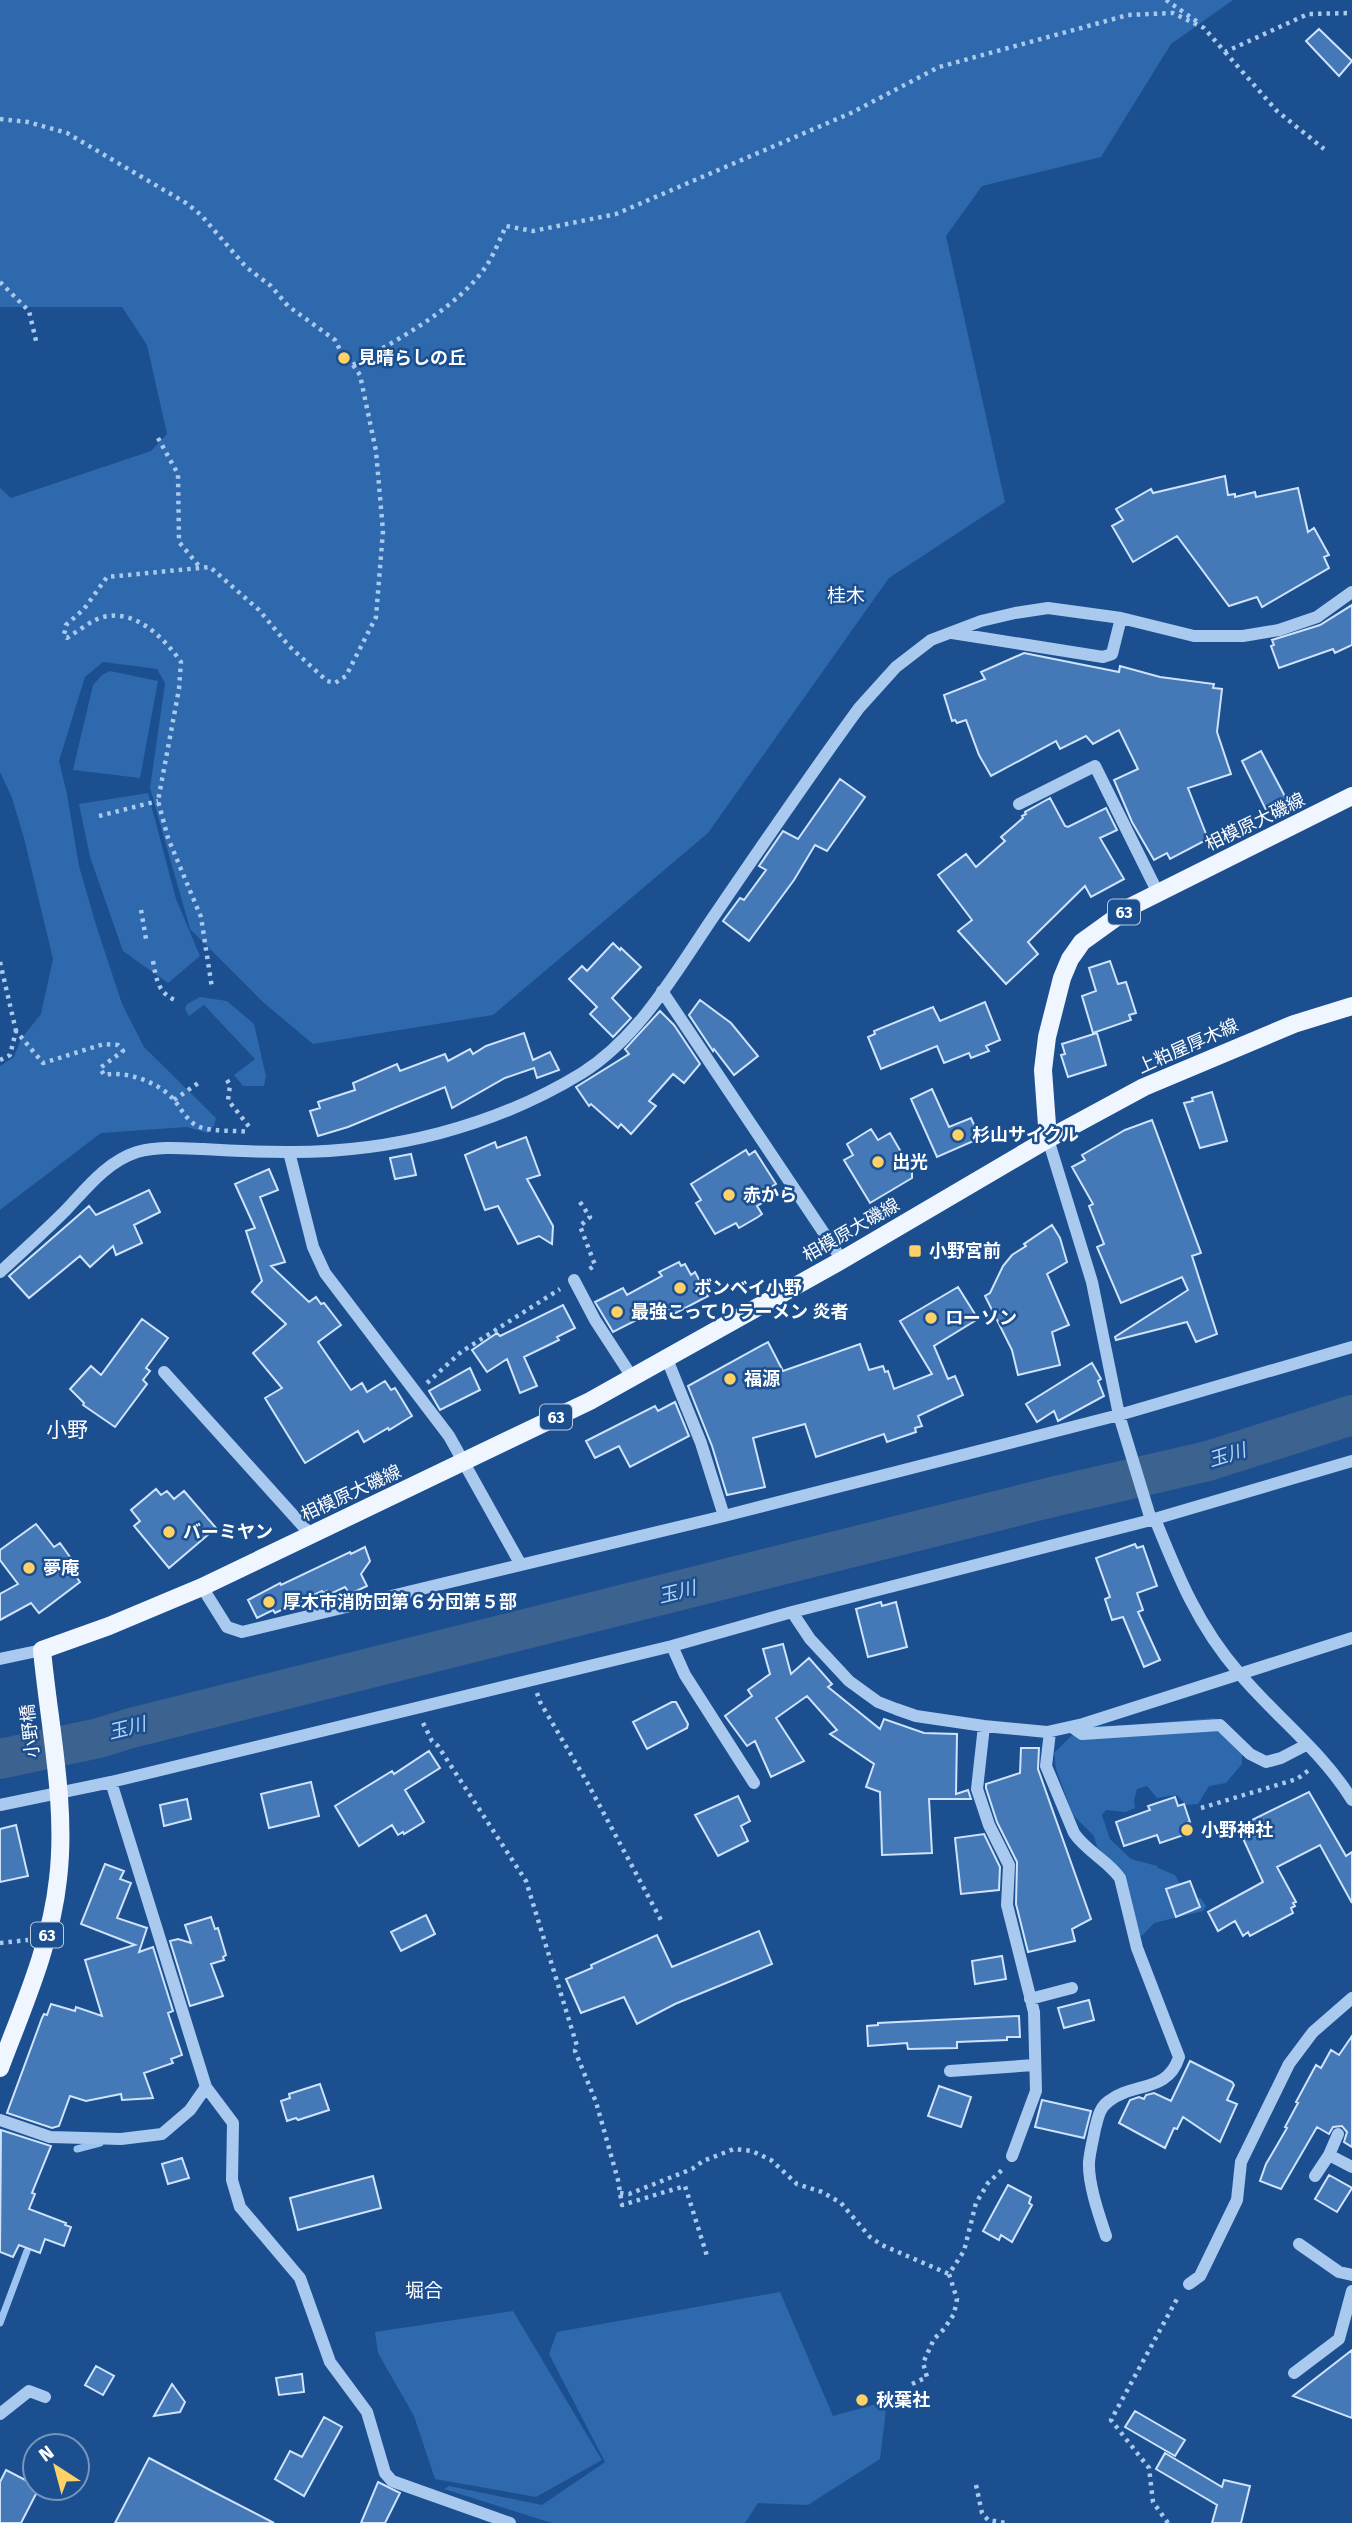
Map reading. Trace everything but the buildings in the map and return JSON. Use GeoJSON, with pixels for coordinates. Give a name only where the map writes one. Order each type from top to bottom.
{"type":"FeatureCollection","features":[{"type":"Feature","properties":{"kind":"main road","name":"相模原大磯線"},"geometry":{"type":"LineString","coordinates":[[42,1650],[109,1626],[202,1587],[590,1401],[842,1260],[1048,1139],[1043,1070],[1047,1037],[1057,993],[1070,959],[1082,942],[1101,927],[1157,893],[1352,796]]}},
{"type":"Feature","properties":{"kind":"main road","name":"上粕屋厚木線"},"geometry":{"type":"LineString","coordinates":[[1048,1139],[1144,1087],[1206,1059],[1294,1024],[1352,1006]]}},
{"type":"Feature","properties":{"kind":"main road","name":"小野橋"},"geometry":{"type":"LineString","coordinates":[[42,1650],[57,1788]]}},
{"type":"Feature","properties":{"kind":"main road","name":"63"},"geometry":{"type":"LineString","coordinates":[[0,2068],[44,1950],[58,1880],[61,1827],[57,1788]]}},
{"type":"Feature","properties":{"kind":"street"},"geometry":{"type":"LineString","coordinates":[[0,1272],[58,1218],[92,1181],[113,1165],[136,1153],[162,1147],[289,1152],[372,1147],[421,1139],[496,1115],[584,1072],[627,1037],[662,991],[859,708],[896,667],[931,640],[981,621],[1048,608],[1121,618],[1194,636],[1243,636],[1279,629],[1317,617],[1352,592]]}},
{"type":"Feature","properties":{"kind":"street"},"geometry":{"type":"LineString","coordinates":[[951,633],[1103,657],[1112,654],[1121,618]]}},
{"type":"Feature","properties":{"kind":"street"},"geometry":{"type":"LineString","coordinates":[[1019,804],[1095,766],[1157,893]]}},
{"type":"Feature","properties":{"kind":"street"},"geometry":{"type":"LineString","coordinates":[[662,991],[842,1260]]}},
{"type":"Feature","properties":{"kind":"street"},"geometry":{"type":"LineString","coordinates":[[1048,1139],[1092,1282],[1120,1418],[1152,1517],[1186,1594],[1208,1634],[1239,1674],[1322,1761],[1352,1800]]}},
{"type":"Feature","properties":{"kind":"street"},"geometry":{"type":"LineString","coordinates":[[289,1152],[313,1247],[325,1273],[449,1436],[521,1564]]}},
{"type":"Feature","properties":{"kind":"street"},"geometry":{"type":"LineString","coordinates":[[574,1280],[595,1320],[632,1377]]}},
{"type":"Feature","properties":{"kind":"street"},"geometry":{"type":"LineString","coordinates":[[202,1587],[227,1627],[242,1632],[1120,1418],[1352,1347]]}},
{"type":"Feature","properties":{"kind":"street"},"geometry":{"type":"LineString","coordinates":[[667,1359],[701,1443],[724,1516]]}},
{"type":"Feature","properties":{"kind":"street"},"geometry":{"type":"LineString","coordinates":[[164,1372],[311,1535]]}},
{"type":"Feature","properties":{"kind":"street"},"geometry":{"type":"LineString","coordinates":[[0,1805],[57,1788],[111,1783],[672,1646],[1352,1461]]}},
{"type":"Feature","properties":{"kind":"street"},"geometry":{"type":"LineString","coordinates":[[792,1612],[810,1639],[849,1681],[878,1702],[916,1716],[1050,1732],[1352,1638]]}},
{"type":"Feature","properties":{"kind":"street"},"geometry":{"type":"LineString","coordinates":[[672,1646],[693,1687],[754,1783]]}},
{"type":"Feature","properties":{"kind":"street"},"geometry":{"type":"LineString","coordinates":[[0,1659],[42,1650]]}},
{"type":"Feature","properties":{"kind":"street"},"geometry":{"type":"LineString","coordinates":[[1072,1727],[1082,1734],[1220,1725],[1250,1754],[1266,1762],[1306,1745]]}},
{"type":"Feature","properties":{"kind":"street"},"geometry":{"type":"LineString","coordinates":[[984,1726],[977,1789],[989,1825],[1009,1865],[1007,1905],[1034,2012],[1036,2091],[1012,2157]]}},
{"type":"Feature","properties":{"kind":"street"},"geometry":{"type":"LineString","coordinates":[[1050,1732],[1046,1766],[1074,1833],[1080,1842],[1114,1869],[1119,1878],[1137,1948],[1179,2057],[1176,2066],[1161,2082],[1132,2090],[1108,2101],[1099,2112],[1089,2163],[1096,2204],[1106,2236]]}},
{"type":"Feature","properties":{"kind":"street"},"geometry":{"type":"LineString","coordinates":[[111,1783],[206,2087],[233,2123],[232,2180],[240,2207],[300,2278],[330,2362],[367,2412],[385,2473],[392,2481],[510,2523]]}},
{"type":"Feature","properties":{"kind":"street"},"geometry":{"type":"LineString","coordinates":[[1030,1999],[1072,1988]]}},
{"type":"Feature","properties":{"kind":"street"},"geometry":{"type":"LineString","coordinates":[[1189,2284],[1199,2276],[1237,2200],[1241,2162],[1289,2064],[1313,2032],[1352,1998]]}},
{"type":"Feature","properties":{"kind":"street"},"geometry":{"type":"LineString","coordinates":[[950,2071],[1034,2065]]}},
{"type":"Feature","properties":{"kind":"street"},"geometry":{"type":"LineString","coordinates":[[0,2120],[50,2137],[121,2139],[162,2134],[190,2110],[206,2087]]}},
{"type":"Feature","properties":{"kind":"street"},"geometry":{"type":"LineString","coordinates":[[1315,2176],[1329,2155],[1338,2134]]}},
{"type":"Feature","properties":{"kind":"street"},"geometry":{"type":"LineString","coordinates":[[1329,2155],[1352,2167]]}},
{"type":"Feature","properties":{"kind":"street"},"geometry":{"type":"LineString","coordinates":[[1299,2244],[1339,2272],[1352,2275]]}},
{"type":"Feature","properties":{"kind":"street"},"geometry":{"type":"LineString","coordinates":[[1294,2373],[1339,2339],[1352,2291]]}},
{"type":"Feature","properties":{"kind":"street"},"geometry":{"type":"LineString","coordinates":[[0,2414],[29,2391],[45,2397]]}},
{"type":"Feature","properties":{"kind":"path"},"geometry":{"type":"LineString","coordinates":[[1166,0],[1205,28],[1278,111],[1324,149]]}},
{"type":"Feature","properties":{"kind":"path"},"geometry":{"type":"LineString","coordinates":[[353,365],[408,334],[453,301],[486,266],[506,226],[533,231],[616,214],[851,113],[939,68],[1128,15],[1173,13],[1205,28]]}},
{"type":"Feature","properties":{"kind":"path"},"geometry":{"type":"LineString","coordinates":[[1225,52],[1308,14],[1352,13]]}},
{"type":"Feature","properties":{"kind":"path"},"geometry":{"type":"LineString","coordinates":[[0,119],[27,122],[67,133],[186,203],[201,215],[246,267],[271,286],[289,306],[335,340],[344,358],[360,375],[376,451],[383,531],[376,617],[346,676],[335,683],[327,681],[289,646],[259,610],[210,567],[107,577],[84,609],[66,625],[64,635],[67,638],[97,619],[126,615],[168,644],[181,662],[179,689],[158,801],[168,838],[201,917],[212,988]]}},
{"type":"Feature","properties":{"kind":"path"},"geometry":{"type":"LineString","coordinates":[[0,282],[29,311],[37,345]]}},
{"type":"Feature","properties":{"kind":"path"},"geometry":{"type":"LineString","coordinates":[[158,438],[178,474],[179,542],[199,567]]}},
{"type":"Feature","properties":{"kind":"path"},"geometry":{"type":"LineString","coordinates":[[99,816],[158,801]]}},
{"type":"Feature","properties":{"kind":"path"},"geometry":{"type":"LineString","coordinates":[[141,910],[146,939]]}},
{"type":"Feature","properties":{"kind":"path"},"geometry":{"type":"LineString","coordinates":[[153,961],[156,980],[165,996],[174,1000]]}},
{"type":"Feature","properties":{"kind":"path"},"geometry":{"type":"LineString","coordinates":[[0,962],[16,1031],[10,1055],[0,1060]]}},
{"type":"Feature","properties":{"kind":"path"},"geometry":{"type":"LineString","coordinates":[[16,1031],[43,1063],[104,1044],[118,1045],[123,1051],[100,1068],[104,1074],[114,1073],[140,1079],[166,1092],[188,1119],[200,1127],[251,1131],[228,1100],[230,1085],[227,1080]]}},
{"type":"Feature","properties":{"kind":"path"},"geometry":{"type":"LineString","coordinates":[[174,1100],[201,1081]]}},
{"type":"Feature","properties":{"kind":"path"},"geometry":{"type":"LineString","coordinates":[[415,1392],[461,1352],[595,1265],[580,1226],[590,1217],[580,1202]]}},
{"type":"Feature","properties":{"kind":"path"},"geometry":{"type":"LineString","coordinates":[[534,1681],[540,1702],[587,1782],[662,1922]]}},
{"type":"Feature","properties":{"kind":"path"},"geometry":{"type":"LineString","coordinates":[[419,1709],[424,1729],[438,1746],[526,1881],[577,2046],[575,2052],[596,2102],[622,2205],[685,2186],[708,2259]]}},
{"type":"Feature","properties":{"kind":"path"},"geometry":{"type":"LineString","coordinates":[[1201,1808],[1297,1779],[1322,1761]]}},
{"type":"Feature","properties":{"kind":"path"},"geometry":{"type":"LineString","coordinates":[[620,2193],[629,2194],[734,2149],[752,2151],[771,2160],[797,2184],[822,2192],[841,2203],[870,2237],[882,2245],[949,2274],[957,2299],[954,2314],[934,2339],[925,2357],[923,2363],[928,2377],[912,2384]]}},
{"type":"Feature","properties":{"kind":"path"},"geometry":{"type":"LineString","coordinates":[[949,2274],[964,2251],[976,2203],[988,2183],[1012,2157]]}},
{"type":"Feature","properties":{"kind":"path"},"geometry":{"type":"LineString","coordinates":[[1168,2523],[1153,2502],[1149,2468],[1111,2420],[1177,2298],[1189,2284]]}},
{"type":"Feature","properties":{"kind":"path"},"geometry":{"type":"LineString","coordinates":[[976,2485],[982,2513],[988,2520],[1006,2523]]}},
{"type":"Feature","properties":{"kind":"shaded area"},"geometry":{"type":"Polygon","coordinates":[[[0,0],[1233,0],[1171,44],[1101,157],[982,186],[946,236],[1005,502],[889,578],[708,833],[493,1015],[313,1044],[264,1003],[190,929],[150,788],[165,683],[157,669],[103,662],[85,677],[59,761],[79,866],[96,925],[122,1004],[144,1047],[216,1118],[208,1133],[187,1127],[101,1133],[0,1210],[0,1066],[14,1057],[21,1039],[41,1014],[53,959],[24,838],[12,798],[0,772],[0,488],[11,498],[151,451],[167,434],[147,345],[122,307],[0,307],[0,0]]]}},
{"type":"Feature","properties":{"kind":"shaded area"},"geometry":{"type":"Polygon","coordinates":[[[110,671],[158,681],[140,778],[73,770],[93,685],[110,671]]]}},
{"type":"Feature","properties":{"kind":"shaded area"},"geometry":{"type":"Polygon","coordinates":[[[148,793],[176,899],[200,956],[168,983],[123,951],[90,857],[79,804],[148,793]]]}},
{"type":"Feature","properties":{"kind":"shaded area"},"geometry":{"type":"Polygon","coordinates":[[[200,997],[227,1001],[254,1024],[266,1076],[264,1086],[243,1086],[234,1075],[255,1059],[204,1005],[189,1016],[185,1009],[187,1004],[200,997]]]}},
{"type":"Feature","properties":{"kind":"shaded area"},"geometry":{"type":"Polygon","coordinates":[[[1214,1718],[1227,1725],[1242,1753],[1242,1764],[1226,1783],[1209,1786],[1198,1804],[1186,1805],[1177,1795],[1157,1798],[1147,1786],[1137,1789],[1135,1808],[1126,1812],[1106,1810],[1102,1815],[1110,1839],[1131,1859],[1157,1866],[1175,1875],[1189,1900],[1201,1898],[1206,1906],[1203,1911],[1154,1923],[1143,1935],[1136,1937],[1112,1861],[1097,1847],[1094,1836],[1073,1815],[1056,1769],[1054,1753],[1071,1736],[1093,1726],[1214,1718]]]}},
{"type":"Feature","properties":{"kind":"shaded area"},"geometry":{"type":"Polygon","coordinates":[[[780,2292],[833,2416],[887,2401],[880,2459],[808,2505],[758,2503],[745,2523],[552,2523],[444,2489],[449,2486],[542,2505],[605,2462],[549,2354],[557,2332],[780,2292]]]}},
{"type":"Feature","properties":{"kind":"shaded area"},"geometry":{"type":"Polygon","coordinates":[[[513,2311],[602,2460],[536,2497],[435,2479],[414,2416],[378,2353],[375,2332],[513,2311]]]}},
{"type":"Feature","properties":{"kind":"waterway","name":"玉川"},"geometry":{"type":"LineString","coordinates":[[0,1759],[99,1738],[1048,1498],[1208,1461],[1352,1415]]}},
{"type":"Feature","properties":{"kind":"waterway"},"geometry":{"type":"LineString","coordinates":[[77,2149],[100,2143]]}},
{"type":"Feature","properties":{"kind":"waterway"},"geometry":{"type":"LineString","coordinates":[[0,2323],[27,2251]]}},
{"type":"Feature","properties":{"kind":"place","name":"見晴らしの丘"},"geometry":{"type":"Point","coordinates":[344,358]}},
{"type":"Feature","properties":{"kind":"place","name":"杉山サイクル"},"geometry":{"type":"Point","coordinates":[958,1135]}},
{"type":"Feature","properties":{"kind":"place","name":"出光"},"geometry":{"type":"Point","coordinates":[878,1162]}},
{"type":"Feature","properties":{"kind":"place","name":"赤から"},"geometry":{"type":"Point","coordinates":[729,1195]}},
{"type":"Feature","properties":{"kind":"place","name":"小野宮前"},"geometry":{"type":"Point","coordinates":[915,1251]}},
{"type":"Feature","properties":{"kind":"place","name":"ボンベイ小野"},"geometry":{"type":"Point","coordinates":[680,1288]}},
{"type":"Feature","properties":{"kind":"place","name":"最強こってりラーメン 炎者"},"geometry":{"type":"Point","coordinates":[617,1312]}},
{"type":"Feature","properties":{"kind":"place","name":"ローソン"},"geometry":{"type":"Point","coordinates":[931,1318]}},
{"type":"Feature","properties":{"kind":"place","name":"福源"},"geometry":{"type":"Point","coordinates":[730,1379]}},
{"type":"Feature","properties":{"kind":"place","name":"バーミヤン"},"geometry":{"type":"Point","coordinates":[169,1532]}},
{"type":"Feature","properties":{"kind":"place","name":"夢庵"},"geometry":{"type":"Point","coordinates":[29,1568]}},
{"type":"Feature","properties":{"kind":"place","name":"厚木市消防団第６分団第５部"},"geometry":{"type":"Point","coordinates":[269,1602]}},
{"type":"Feature","properties":{"kind":"place","name":"小野神社"},"geometry":{"type":"Point","coordinates":[1187,1830]}},
{"type":"Feature","properties":{"kind":"place","name":"秋葉社"},"geometry":{"type":"Point","coordinates":[862,2400]}},
{"type":"Feature","properties":{"kind":"district","name":"桂木"},"geometry":{"type":"Point","coordinates":[846,595]}},
{"type":"Feature","properties":{"kind":"district","name":"小野"},"geometry":{"type":"Point","coordinates":[67,1430]}},
{"type":"Feature","properties":{"kind":"district","name":"堀合"},"geometry":{"type":"Point","coordinates":[424,2290]}}]}
